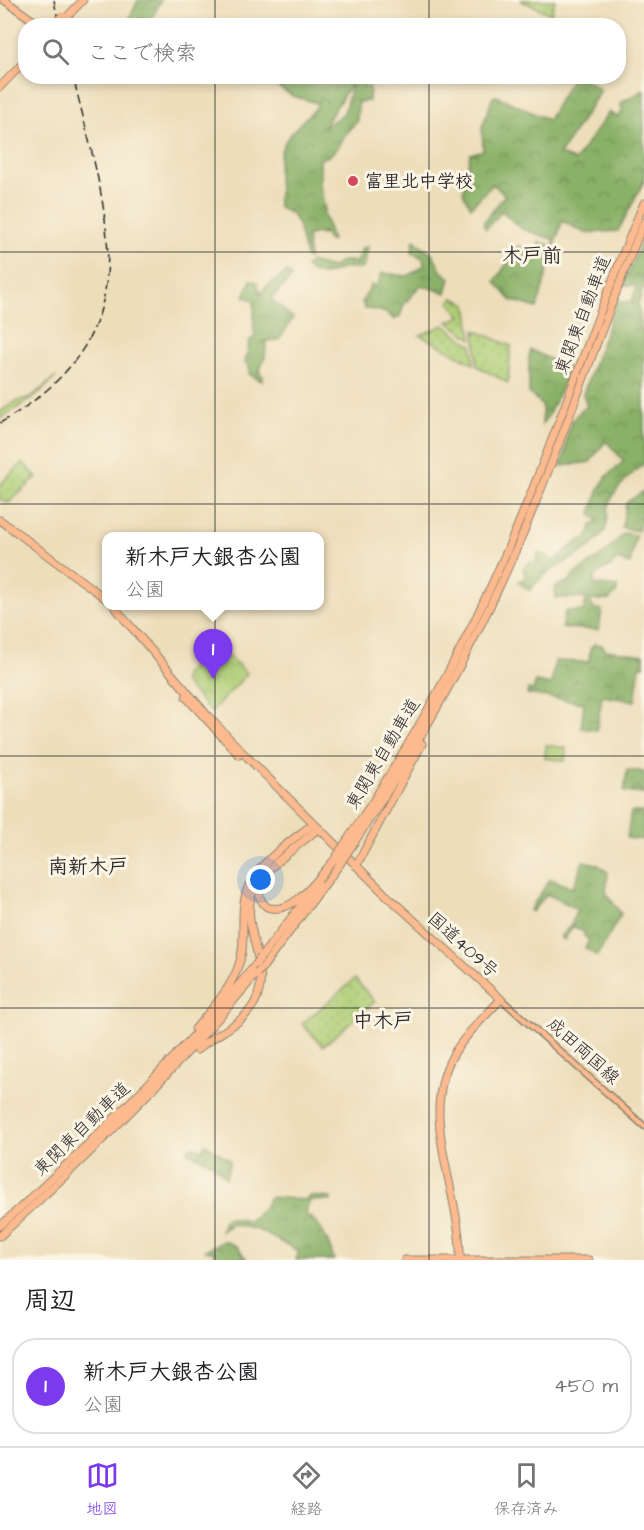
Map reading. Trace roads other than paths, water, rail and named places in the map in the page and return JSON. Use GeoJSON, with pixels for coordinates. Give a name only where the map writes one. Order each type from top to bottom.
{"type":"FeatureCollection","features":[{"type":"Feature","properties":{"kind":"highway"},"geometry":{"type":"LineString","coordinates":[[4,0],[30,18]]}},
{"type":"Feature","properties":{"kind":"highway"},"geometry":{"type":"LineString","coordinates":[[62,18],[77,0]]}},
{"type":"Feature","properties":{"kind":"highway"},"geometry":{"type":"LineString","coordinates":[[63,18],[83,0]]}},
{"type":"Feature","properties":{"kind":"highway"},"geometry":{"type":"LineString","coordinates":[[0,1],[22,18]]}},
{"type":"Feature","properties":{"kind":"highway"},"geometry":{"type":"LineString","coordinates":[[0,80],[18,62]]}},
{"type":"Feature","properties":{"kind":"highway"},"geometry":{"type":"LineString","coordinates":[[0,87],[18,68]]}},
{"type":"Feature","properties":{"kind":"highway","name":"東関東自動車道"},"geometry":{"type":"LineString","coordinates":[[346,848],[425,715],[488,594],[529,499],[644,203]]}},
{"type":"Feature","properties":{"kind":"highway","name":"東関東自動車道"},"geometry":{"type":"LineString","coordinates":[[0,1236],[152,1082],[259,965],[398,775],[443,697],[515,551],[644,222]]}},
{"type":"Feature","properties":{"kind":"highway"},"geometry":{"type":"LineString","coordinates":[[0,519],[102,595]]}},
{"type":"Feature","properties":{"kind":"highway","name":"国道409号"},"geometry":{"type":"LineString","coordinates":[[117,610],[206,721],[356,866],[501,999],[453,1055],[440,1097],[440,1124],[457,1218],[460,1259]]}},
{"type":"Feature","properties":{"kind":"highway"},"geometry":{"type":"LineString","coordinates":[[356,866],[432,723],[443,697]]}},
{"type":"Feature","properties":{"kind":"highway"},"geometry":{"type":"LineString","coordinates":[[163,1081],[208,1041],[242,1018],[256,1000],[261,975],[250,922],[250,905],[257,882],[315,827]]}},
{"type":"Feature","properties":{"kind":"highway"},"geometry":{"type":"LineString","coordinates":[[152,1082],[219,999],[236,974],[242,951],[245,898],[254,876],[315,827]]}},
{"type":"Feature","properties":{"kind":"highway"},"geometry":{"type":"LineString","coordinates":[[270,869],[260,886],[260,900],[267,907],[281,908],[295,901],[337,861]]}},
{"type":"Feature","properties":{"kind":"highway","name":"東関東自動車道"},"geometry":{"type":"LineString","coordinates":[[0,1226],[35,1199],[163,1081],[257,973],[261,957],[337,861]]}},
{"type":"Feature","properties":{"kind":"highway"},"geometry":{"type":"LineString","coordinates":[[405,1260],[589,1260]]}},
{"type":"Feature","properties":{"kind":"main road","name":"成田両国線"},"geometry":{"type":"LineString","coordinates":[[501,999],[644,1126]]}},
{"type":"Feature","properties":{"kind":"railway"},"geometry":{"type":"LineString","coordinates":[[54,0],[57,18]]}},
{"type":"Feature","properties":{"kind":"railway"},"geometry":{"type":"LineString","coordinates":[[0,423],[49,388],[82,351],[100,311],[107,269],[106,225],[98,178],[75,84]]}},
{"type":"Feature","properties":{"kind":"place","name":"富里北中学校"},"geometry":{"type":"Point","coordinates":[353,181]}},
{"type":"Feature","properties":{"kind":"place","name":"新木戸大銀杏公園"},"geometry":{"type":"Point","coordinates":[213,679]}},
{"type":"Feature","properties":{"kind":"district","name":"木戸前"},"geometry":{"type":"Point","coordinates":[532,256]}},
{"type":"Feature","properties":{"kind":"district","name":"南新木戸"},"geometry":{"type":"Point","coordinates":[88,867]}},
{"type":"Feature","properties":{"kind":"district","name":"中木戸"},"geometry":{"type":"Point","coordinates":[383,1021]}}]}
